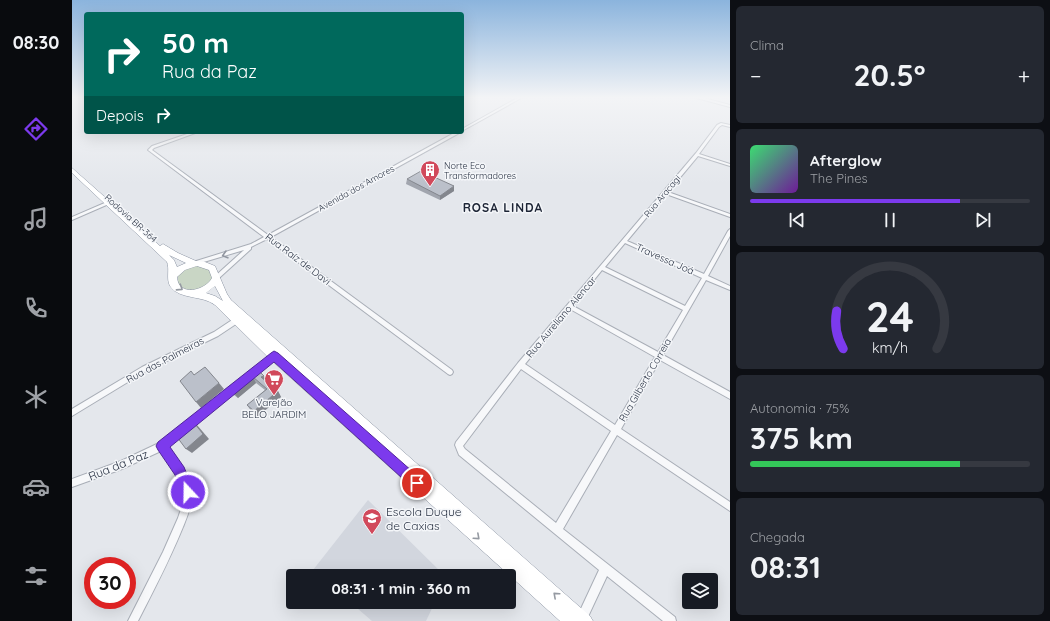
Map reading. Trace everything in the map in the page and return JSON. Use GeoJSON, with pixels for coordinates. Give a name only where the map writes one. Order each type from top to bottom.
{"type":"FeatureCollection","features":[{"type":"Feature","properties":{"kind":"highway","name":"Rodovia BR-364"},"geometry":{"type":"LineString","coordinates":[[72,165],[165,248],[179,258],[196,263]]}},
{"type":"Feature","properties":{"kind":"highway"},"geometry":{"type":"LineString","coordinates":[[72,170],[170,260],[173,264],[173,282],[176,287],[182,291],[212,298],[274,356],[579,620]]}},
{"type":"Feature","properties":{"kind":"highway"},"geometry":{"type":"LineString","coordinates":[[174,275],[182,268],[196,263],[212,268],[223,295],[228,302],[579,620]]}},
{"type":"Feature","properties":{"kind":"highway"},"geometry":{"type":"LineString","coordinates":[[194,293],[210,287],[216,278]]}},
{"type":"Feature","properties":{"kind":"street","name":"Rua Aracagi"},"geometry":{"type":"LineString","coordinates":[[602,268],[719,126]]}},
{"type":"Feature","properties":{"kind":"street","name":"Rua Raíz de Davi"},"geometry":{"type":"LineString","coordinates":[[190,134],[153,147],[150,151],[450,372]]}},
{"type":"Feature","properties":{"kind":"street","name":"Avenida dos Amores"},"geometry":{"type":"LineString","coordinates":[[196,263],[253,245],[455,134]]}},
{"type":"Feature","properties":{"kind":"street"},"geometry":{"type":"LineString","coordinates":[[697,154],[730,165]]}},
{"type":"Feature","properties":{"kind":"street"},"geometry":{"type":"LineString","coordinates":[[665,192],[730,216]]}},
{"type":"Feature","properties":{"kind":"street"},"geometry":{"type":"LineString","coordinates":[[72,219],[109,203]]}},
{"type":"Feature","properties":{"kind":"street","name":"Rua Gilberto Correia"},"geometry":{"type":"LineString","coordinates":[[558,529],[705,277],[730,231]]}},
{"type":"Feature","properties":{"kind":"street","name":"Travessa Joá"},"geometry":{"type":"LineString","coordinates":[[624,241],[730,288]]}},
{"type":"Feature","properties":{"kind":"street","name":"Avenida dos Amores"},"geometry":{"type":"LineString","coordinates":[[216,278],[253,245]]}},
{"type":"Feature","properties":{"kind":"street"},"geometry":{"type":"LineString","coordinates":[[602,268],[686,309]]}},
{"type":"Feature","properties":{"kind":"street","name":"Rua Aureliano Alencar"},"geometry":{"type":"LineString","coordinates":[[558,529],[462,452],[459,447],[460,442],[520,365],[602,268]]}},
{"type":"Feature","properties":{"kind":"street"},"geometry":{"type":"LineString","coordinates":[[569,306],[730,396]]}},
{"type":"Feature","properties":{"kind":"street","name":"Rua das Palmeiras"},"geometry":{"type":"LineString","coordinates":[[72,413],[144,369],[216,334],[237,320]]}},
{"type":"Feature","properties":{"kind":"street","name":"Rua da Paz"},"geometry":{"type":"LineString","coordinates":[[72,483],[122,465],[162,446],[274,356]]}},
{"type":"Feature","properties":{"kind":"street","name":"Rua Aureliano Alencar"},"geometry":{"type":"LineString","coordinates":[[520,365],[730,507]]}},
{"type":"Feature","properties":{"kind":"street"},"geometry":{"type":"LineString","coordinates":[[133,621],[176,532],[187,503],[188,492],[186,484],[180,471],[162,446]]}},
{"type":"Feature","properties":{"kind":"street"},"geometry":{"type":"LineString","coordinates":[[558,529],[605,569],[671,621]]}},
{"type":"Feature","properties":{"kind":"street"},"geometry":{"type":"LineString","coordinates":[[579,620],[605,569]]}},
{"type":"Feature","properties":{"kind":"shaded area","name":"Escola Duque de Caxias"},"geometry":{"type":"Polygon","coordinates":[[[368,500],[438,569],[314,569],[368,500]]]}},
{"type":"Feature","properties":{"kind":"shaded area"},"geometry":{"type":"Polygon","coordinates":[[[358,609],[432,609],[426,621],[372,621],[358,609]]]}},
{"type":"Feature","properties":{"kind":"green space"},"geometry":{"type":"Polygon","coordinates":[[[198,265],[211,270],[214,279],[206,286],[196,290],[192,291],[182,288],[178,283],[178,276],[183,269],[198,265]]]}},
{"type":"Feature","properties":{"kind":"building","name":"Norte Eco Transformadores"},"geometry":{"type":"Polygon","coordinates":[[[421,171],[454,186],[440,196],[407,179],[421,171]]]}},
{"type":"Feature","properties":{"kind":"building"},"geometry":{"type":"Polygon","coordinates":[[[205,367],[219,383],[196,402],[180,381],[191,371],[194,375],[205,367]]]}},
{"type":"Feature","properties":{"kind":"building"},"geometry":{"type":"Polygon","coordinates":[[[256,368],[264,376],[261,377],[269,384],[271,381],[274,385],[272,387],[278,391],[254,411],[247,405],[267,389],[253,377],[233,392],[230,389],[256,368]]]}},
{"type":"Feature","properties":{"kind":"building"},"geometry":{"type":"Polygon","coordinates":[[[191,419],[203,434],[186,449],[174,433],[191,419]]]}},
{"type":"Feature","properties":{"kind":"place","name":"Norte Eco Transformadores"},"geometry":{"type":"Point","coordinates":[430,187]}},
{"type":"Feature","properties":{"kind":"place","name":"Varejão BELO JARDIM"},"geometry":{"type":"Point","coordinates":[274,396]}},
{"type":"Feature","properties":{"kind":"place","name":"Escola Duque de Caxias"},"geometry":{"type":"Point","coordinates":[372,535]}},
{"type":"Feature","properties":{"kind":"district","name":"ROSA LINDA"},"geometry":{"type":"Point","coordinates":[503,207]}},
{"type":"Feature","properties":{"kind":"route"},"geometry":{"type":"LineString","coordinates":[[188,492],[180,471],[162,446],[274,356],[417,483]]}}]}
